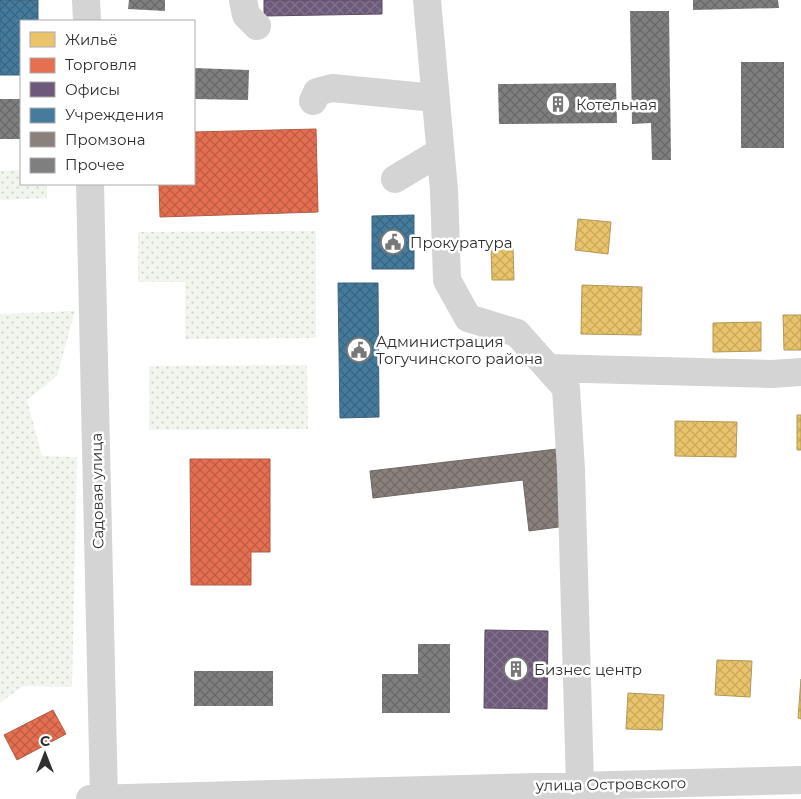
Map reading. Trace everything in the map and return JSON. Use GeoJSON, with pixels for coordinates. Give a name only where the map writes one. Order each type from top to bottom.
{"type":"FeatureCollection","features":[{"type":"Feature","properties":{"kind":"street"},"geometry":{"type":"LineString","coordinates":[[86,0],[87,20]]}},
{"type":"Feature","properties":{"kind":"street"},"geometry":{"type":"LineString","coordinates":[[243,0],[246,15],[257,26]]}},
{"type":"Feature","properties":{"kind":"street"},"geometry":{"type":"LineString","coordinates":[[427,0],[440,152],[447,280],[462,321],[516,333],[566,388],[571,470],[580,784]]}},
{"type":"Feature","properties":{"kind":"street"},"geometry":{"type":"LineString","coordinates":[[313,101],[317,92],[332,88],[435,98]]}},
{"type":"Feature","properties":{"kind":"street"},"geometry":{"type":"LineString","coordinates":[[395,179],[440,152]]}},
{"type":"Feature","properties":{"kind":"street","name":"Садовая улица"},"geometry":{"type":"LineString","coordinates":[[90,185],[100,799]]}},
{"type":"Feature","properties":{"kind":"street"},"geometry":{"type":"LineString","coordinates":[[548,368],[772,374],[801,372]]}},
{"type":"Feature","properties":{"kind":"street","name":"улица Островского"},"geometry":{"type":"LineString","coordinates":[[100,799],[580,784],[801,780]]}},
{"type":"Feature","properties":{"kind":"shaded area"},"geometry":{"type":"Polygon","coordinates":[[[20,170],[20,185],[47,185],[47,198],[0,200],[0,171],[20,170]]]}},
{"type":"Feature","properties":{"kind":"shaded area"},"geometry":{"type":"Polygon","coordinates":[[[316,231],[316,338],[185,339],[185,282],[138,282],[138,232],[316,231]]]}},
{"type":"Feature","properties":{"kind":"shaded area"},"geometry":{"type":"Polygon","coordinates":[[[75,311],[57,376],[27,400],[42,456],[77,457],[72,687],[23,686],[0,703],[0,314],[75,311]]]}},
{"type":"Feature","properties":{"kind":"shaded area"},"geometry":{"type":"Polygon","coordinates":[[[307,365],[308,429],[149,430],[149,366],[307,365]]]}},
{"type":"Feature","properties":{"kind":"building: Жильё"},"geometry":{"type":"Polygon","coordinates":[[[578,219],[611,222],[608,254],[575,250],[578,219]]]}},
{"type":"Feature","properties":{"kind":"building: Жильё"},"geometry":{"type":"Polygon","coordinates":[[[513,247],[514,280],[492,280],[491,248],[513,247]]]}},
{"type":"Feature","properties":{"kind":"building: Жильё"},"geometry":{"type":"Polygon","coordinates":[[[582,285],[642,287],[641,335],[581,334],[582,285]]]}},
{"type":"Feature","properties":{"kind":"building: Жильё"},"geometry":{"type":"Polygon","coordinates":[[[783,315],[801,315],[801,350],[784,350],[783,315]]]}},
{"type":"Feature","properties":{"kind":"building: Жильё"},"geometry":{"type":"Polygon","coordinates":[[[761,322],[761,351],[713,352],[713,323],[761,322]]]}},
{"type":"Feature","properties":{"kind":"building: Жильё"},"geometry":{"type":"Polygon","coordinates":[[[797,415],[801,415],[801,450],[797,450],[797,415]]]}},
{"type":"Feature","properties":{"kind":"building: Жильё"},"geometry":{"type":"Polygon","coordinates":[[[675,421],[737,422],[736,457],[675,456],[675,421]]]}},
{"type":"Feature","properties":{"kind":"building: Жильё"},"geometry":{"type":"Polygon","coordinates":[[[717,660],[752,661],[750,697],[715,695],[717,660]]]}},
{"type":"Feature","properties":{"kind":"building: Жильё"},"geometry":{"type":"Polygon","coordinates":[[[801,679],[801,719],[798,718],[801,679]]]}},
{"type":"Feature","properties":{"kind":"building: Жильё"},"geometry":{"type":"Polygon","coordinates":[[[628,693],[664,695],[662,730],[626,729],[628,693]]]}},
{"type":"Feature","properties":{"kind":"building: Торговля"},"geometry":{"type":"Polygon","coordinates":[[[316,129],[318,212],[160,217],[159,185],[195,185],[195,132],[316,129]]]}},
{"type":"Feature","properties":{"kind":"building: Торговля"},"geometry":{"type":"Polygon","coordinates":[[[190,459],[270,459],[270,552],[251,552],[251,585],[191,585],[190,459]]]}},
{"type":"Feature","properties":{"kind":"building: Торговля"},"geometry":{"type":"Polygon","coordinates":[[[53,710],[66,734],[17,760],[4,735],[53,710]]]}},
{"type":"Feature","properties":{"kind":"building: Офисы"},"geometry":{"type":"Polygon","coordinates":[[[264,0],[382,0],[382,14],[264,16],[264,0]]]}},
{"type":"Feature","properties":{"kind":"building: Офисы","name":"Бизнес центр"},"geometry":{"type":"Polygon","coordinates":[[[485,630],[548,631],[547,709],[484,708],[485,630]]]}},
{"type":"Feature","properties":{"kind":"building: Учреждения"},"geometry":{"type":"Polygon","coordinates":[[[0,0],[38,0],[38,20],[20,20],[20,75],[0,75],[0,0]]]}},
{"type":"Feature","properties":{"kind":"building: Учреждения","name":"Прокуратура"},"geometry":{"type":"Polygon","coordinates":[[[414,215],[414,269],[372,269],[372,216],[414,215]]]}},
{"type":"Feature","properties":{"kind":"building: Учреждения","name":"Администрация Тогучинского района"},"geometry":{"type":"Polygon","coordinates":[[[338,283],[378,283],[379,417],[340,418],[338,283]]]}},
{"type":"Feature","properties":{"kind":"building: Промзона"},"geometry":{"type":"Polygon","coordinates":[[[557,449],[566,526],[529,531],[523,480],[373,498],[370,471],[557,449]]]}},
{"type":"Feature","properties":{"kind":"building: Прочее"},"geometry":{"type":"Polygon","coordinates":[[[129,0],[165,0],[165,11],[128,9],[129,0]]]}},
{"type":"Feature","properties":{"kind":"building: Прочее"},"geometry":{"type":"Polygon","coordinates":[[[693,0],[778,0],[779,8],[693,10],[693,0]]]}},
{"type":"Feature","properties":{"kind":"building: Прочее"},"geometry":{"type":"Polygon","coordinates":[[[630,11],[669,11],[671,160],[652,160],[651,123],[632,124],[630,11]]]}},
{"type":"Feature","properties":{"kind":"building: Прочее"},"geometry":{"type":"Polygon","coordinates":[[[741,62],[784,62],[784,148],[741,148],[741,62]]]}},
{"type":"Feature","properties":{"kind":"building: Прочее"},"geometry":{"type":"Polygon","coordinates":[[[195,68],[249,70],[248,100],[195,99],[195,68]]]}},
{"type":"Feature","properties":{"kind":"building: Прочее","name":"Котельная"},"geometry":{"type":"Polygon","coordinates":[[[616,83],[617,123],[499,124],[498,84],[616,83]]]}},
{"type":"Feature","properties":{"kind":"building: Прочее"},"geometry":{"type":"Polygon","coordinates":[[[0,99],[20,99],[20,139],[0,139],[0,99]]]}},
{"type":"Feature","properties":{"kind":"building: Прочее"},"geometry":{"type":"Polygon","coordinates":[[[418,644],[450,644],[450,713],[382,713],[382,674],[418,674],[418,644]]]}},
{"type":"Feature","properties":{"kind":"building: Прочее"},"geometry":{"type":"Polygon","coordinates":[[[194,671],[273,671],[273,706],[194,706],[194,671]]]}},
{"type":"Feature","properties":{"kind":"place","name":"Котельная"},"geometry":{"type":"Point","coordinates":[558,104]}},
{"type":"Feature","properties":{"kind":"place","name":"Прокуратура"},"geometry":{"type":"Point","coordinates":[393,242]}},
{"type":"Feature","properties":{"kind":"place","name":"Администрация Тогучинского района"},"geometry":{"type":"Point","coordinates":[359,350]}},
{"type":"Feature","properties":{"kind":"place","name":"Бизнес центр"},"geometry":{"type":"Point","coordinates":[516,669]}}]}
